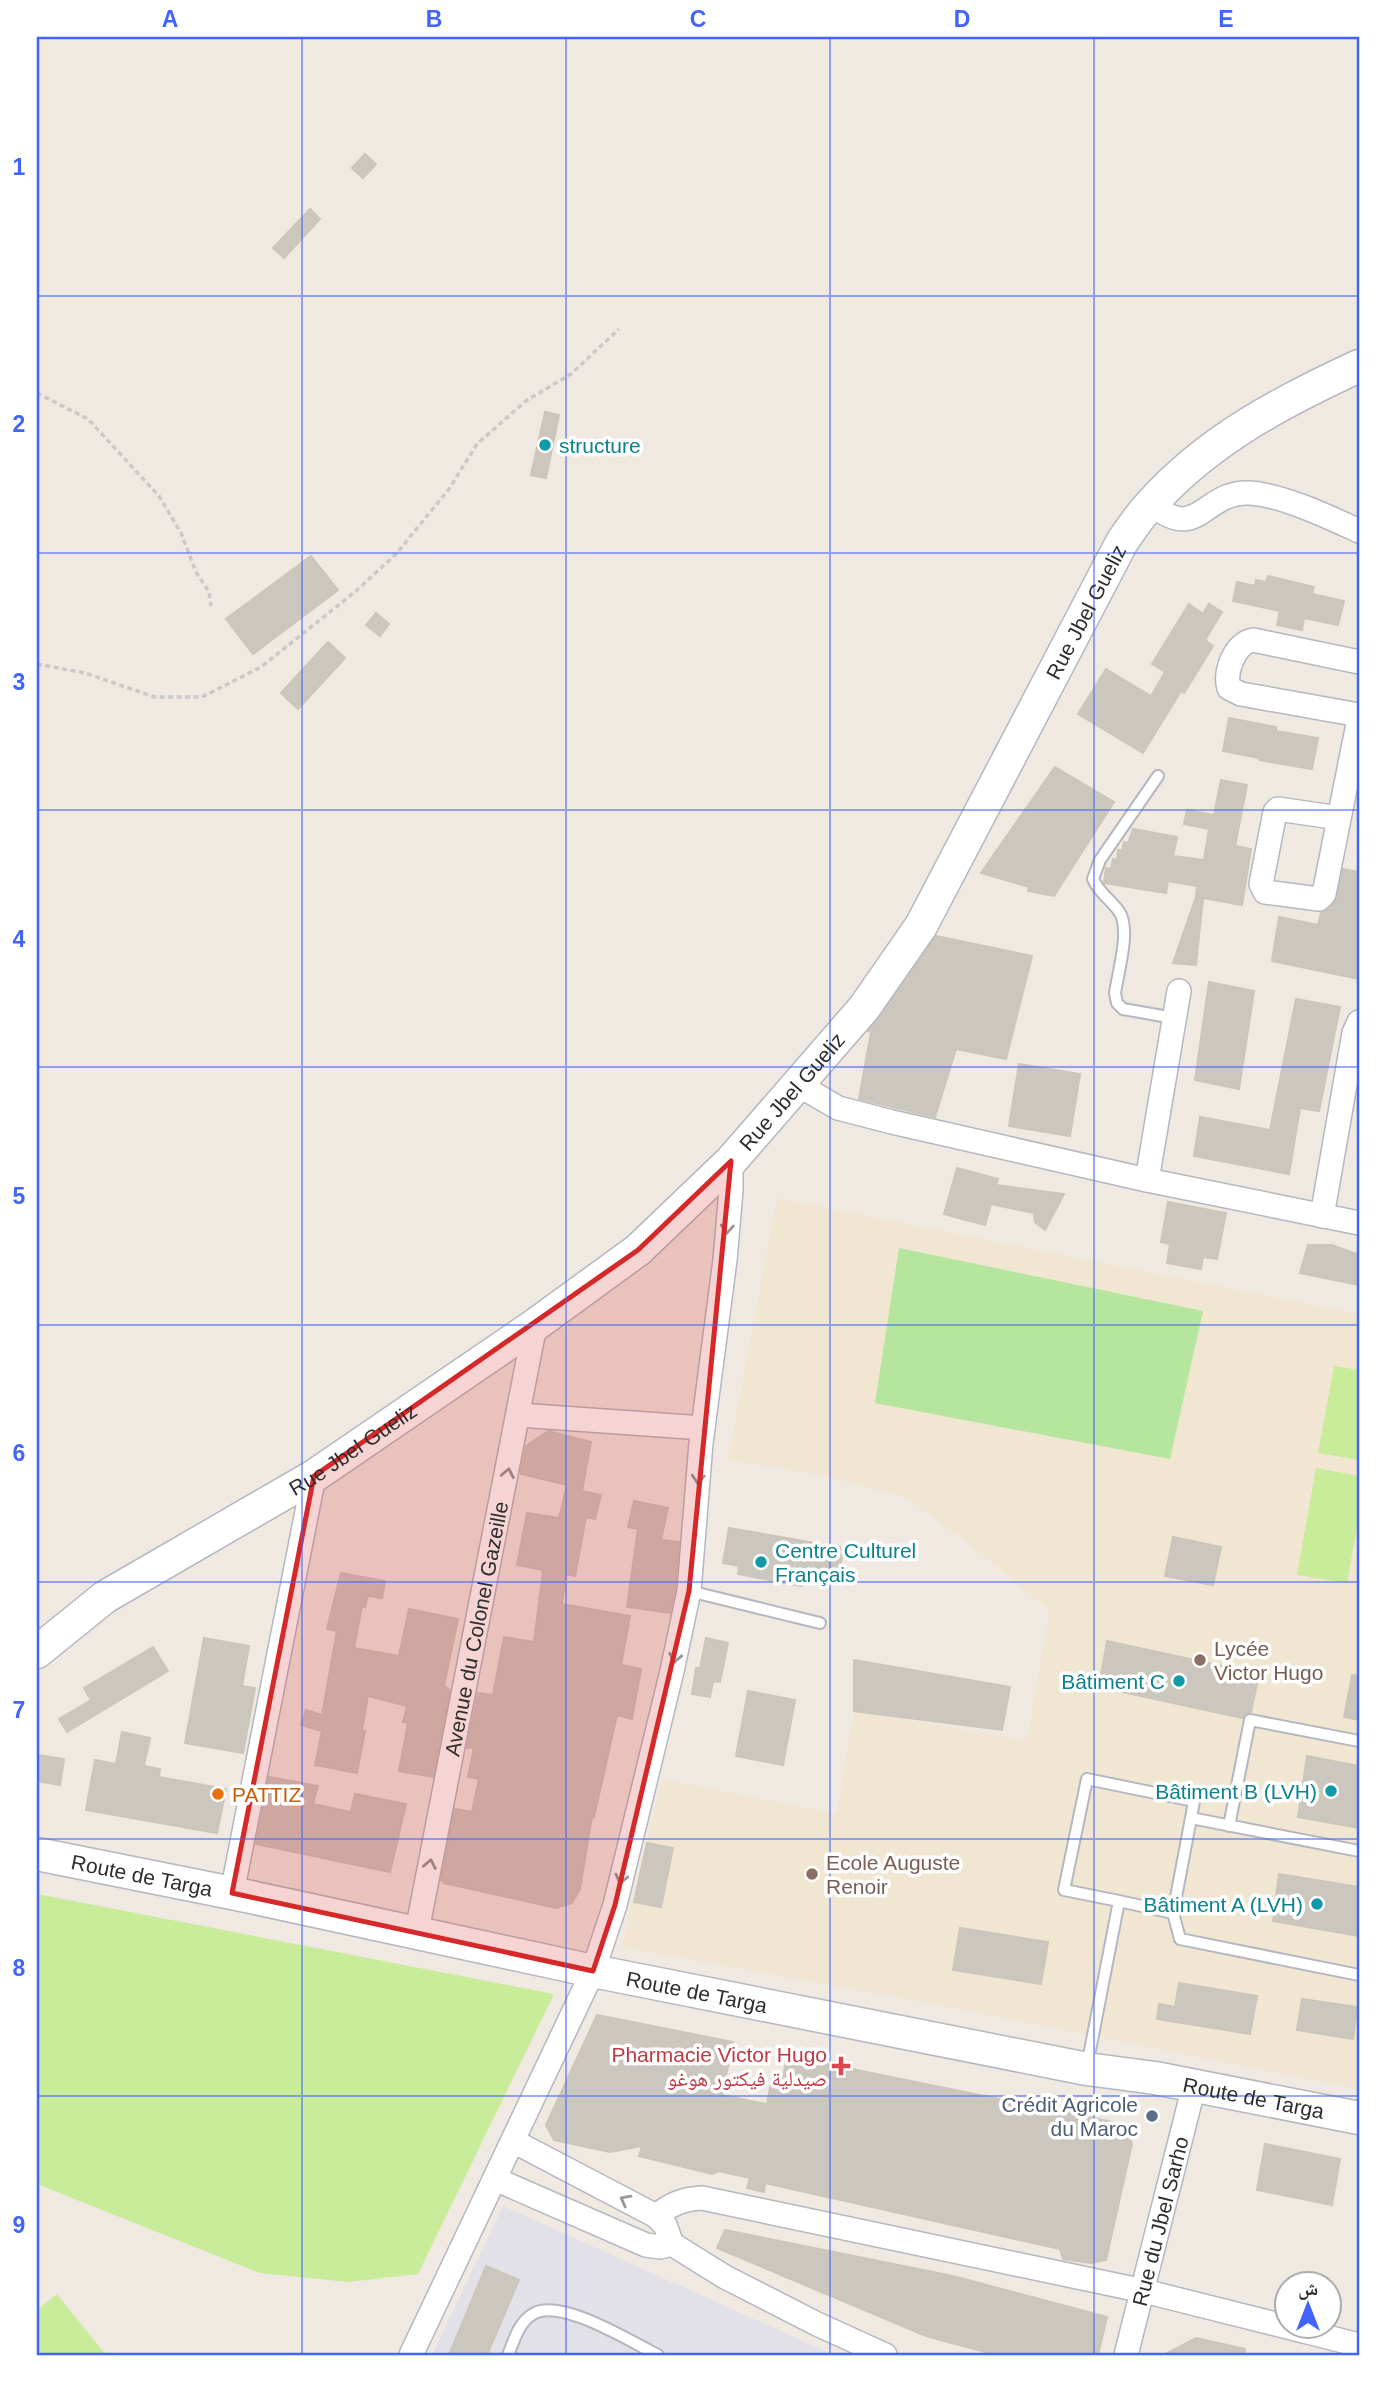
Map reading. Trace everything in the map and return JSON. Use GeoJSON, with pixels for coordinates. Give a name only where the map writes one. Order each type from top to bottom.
{"type":"FeatureCollection","features":[{"type":"Feature","properties":{"kind":"street","name":"Rue Jbel Gueliz"},"geometry":{"type":"LineString","coordinates":[[37,1652],[105,1597],[314,1476],[535,1325],[638,1250],[731,1161],[864,1008],[921,926],[1122,542],[1151,503],[1198,458],[1245,424],[1359,366]]}},
{"type":"Feature","properties":{"kind":"street"},"geometry":{"type":"LineString","coordinates":[[1151,503],[1166,516],[1180,520],[1198,514],[1227,497],[1246,493],[1270,496],[1359,531]]}},
{"type":"Feature","properties":{"kind":"street"},"geometry":{"type":"LineString","coordinates":[[1339,818],[1278,809],[1275,813],[1262,889],[1265,892],[1319,899],[1324,894],[1359,717],[1241,694],[1229,688],[1228,673],[1239,646],[1252,640],[1359,662]]}},
{"type":"Feature","properties":{"kind":"street"},"geometry":{"type":"LineString","coordinates":[[1147,1180],[1179,991]]}},
{"type":"Feature","properties":{"kind":"street"},"geometry":{"type":"LineString","coordinates":[[1322,1216],[1350,1112],[1354,1033],[1359,1022]]}},
{"type":"Feature","properties":{"kind":"street"},"geometry":{"type":"LineString","coordinates":[[797,1084],[838,1108],[892,1122],[1147,1180],[1359,1223]]}},
{"type":"Feature","properties":{"kind":"street"},"geometry":{"type":"LineString","coordinates":[[411,2355],[593,1971],[618,1892],[689,1591],[704,1428],[725,1260],[731,1161]]}},
{"type":"Feature","properties":{"kind":"street","name":"Avenue du Colonel Gazeille"},"geometry":{"type":"LineString","coordinates":[[417,1931],[535,1325]]}},
{"type":"Feature","properties":{"kind":"street"},"geometry":{"type":"LineString","coordinates":[[519,1415],[704,1428]]}},
{"type":"Feature","properties":{"kind":"street"},"geometry":{"type":"LineString","coordinates":[[232,1893],[314,1476]]}},
{"type":"Feature","properties":{"kind":"street","name":"Route de Targa"},"geometry":{"type":"LineString","coordinates":[[37,1854],[417,1931],[593,1971],[1087,2069],[1155,2078],[1359,2118]]}},
{"type":"Feature","properties":{"kind":"street","name":"Rue du Jbel Sarho"},"geometry":{"type":"LineString","coordinates":[[1126,2355],[1194,2086]]}},
{"type":"Feature","properties":{"kind":"street"},"geometry":{"type":"LineString","coordinates":[[513,2141],[656,2216],[665,2225],[672,2244],[748,2289],[886,2355]]}},
{"type":"Feature","properties":{"kind":"street"},"geometry":{"type":"LineString","coordinates":[[495,2179],[646,2245],[660,2247],[672,2244]]}},
{"type":"Feature","properties":{"kind":"street"},"geometry":{"type":"LineString","coordinates":[[656,2216],[671,2204],[702,2198],[1144,2291],[1359,2345]]}},
{"type":"Feature","properties":{"kind":"lane"},"geometry":{"type":"LineString","coordinates":[[1158,776],[1100,860],[1093,879],[1098,891],[1124,919],[1115,993],[1117,1003],[1123,1009],[1174,1018]]}},
{"type":"Feature","properties":{"kind":"lane"},"geometry":{"type":"LineString","coordinates":[[689,1591],[820,1623]]}},
{"type":"Feature","properties":{"kind":"lane"},"geometry":{"type":"LineString","coordinates":[[1229,1826],[1250,1720],[1359,1741]]}},
{"type":"Feature","properties":{"kind":"lane"},"geometry":{"type":"LineString","coordinates":[[1173,1913],[1063,1890],[1087,1779],[1194,1801],[1173,1913],[1180,1939],[1359,1975]]}},
{"type":"Feature","properties":{"kind":"lane"},"geometry":{"type":"LineString","coordinates":[[1191,1818],[1359,1851]]}},
{"type":"Feature","properties":{"kind":"lane"},"geometry":{"type":"LineString","coordinates":[[1087,2069],[1119,1901]]}},
{"type":"Feature","properties":{"kind":"lane"},"geometry":{"type":"LineString","coordinates":[[508,2355],[521,2325],[534,2313],[551,2310],[572,2314],[658,2355]]}},
{"type":"Feature","properties":{"kind":"path"},"geometry":{"type":"LineString","coordinates":[[37,664],[85,673],[155,696],[202,696],[261,667],[356,591],[396,554],[449,489],[477,444],[527,400],[571,374],[618,329]]}},
{"type":"Feature","properties":{"kind":"path"},"geometry":{"type":"LineString","coordinates":[[37,393],[88,419],[159,496],[181,533],[196,572],[209,592],[211,606]]}},
{"type":"Feature","properties":{"kind":"highlighted area"},"geometry":{"type":"Polygon","coordinates":[[[731,1161],[689,1591],[615,1905],[593,1971],[232,1893],[314,1476],[638,1250],[731,1161]]]}},
{"type":"Feature","properties":{"kind":"shaded area","name":"Lycée Victor Hugo"},"geometry":{"type":"Polygon","coordinates":[[[777,1198],[1359,1314],[1359,2089],[944,2006],[622,1947],[662,1779],[837,1814],[854,1711],[1027,1740],[1050,1610],[907,1498],[822,1475],[728,1460],[777,1198]]]}},
{"type":"Feature","properties":{"kind":"shaded area"},"geometry":{"type":"Polygon","coordinates":[[[503,2206],[834,2355],[432,2355],[503,2206]]]}},
{"type":"Feature","properties":{"kind":"green space"},"geometry":{"type":"Polygon","coordinates":[[[899,1248],[1203,1311],[1170,1459],[875,1403],[899,1248]]]}},
{"type":"Feature","properties":{"kind":"green space"},"geometry":{"type":"Polygon","coordinates":[[[1334,1366],[1359,1370],[1359,1460],[1318,1453],[1334,1366]]]}},
{"type":"Feature","properties":{"kind":"green space"},"geometry":{"type":"Polygon","coordinates":[[[1316,1468],[1359,1476],[1359,1515],[1347,1583],[1297,1575],[1316,1468]]]}},
{"type":"Feature","properties":{"kind":"green space"},"geometry":{"type":"Polygon","coordinates":[[[37,1894],[554,1994],[418,2274],[348,2282],[260,2273],[37,2184],[37,1894]]]}},
{"type":"Feature","properties":{"kind":"green space"},"geometry":{"type":"Polygon","coordinates":[[[57,2294],[106,2355],[37,2355],[37,2310],[57,2294]]]}},
{"type":"Feature","properties":{"kind":"building"},"geometry":{"type":"Polygon","coordinates":[[[365,154],[376,164],[363,178],[352,168],[365,154]]]}},
{"type":"Feature","properties":{"kind":"building"},"geometry":{"type":"Polygon","coordinates":[[[310,209],[320,219],[284,258],[273,248],[310,209]]]}},
{"type":"Feature","properties":{"kind":"building","name":"structure"},"geometry":{"type":"Polygon","coordinates":[[[545,412],[559,415],[546,478],[531,475],[545,412]]]}},
{"type":"Feature","properties":{"kind":"building"},"geometry":{"type":"Polygon","coordinates":[[[311,556],[338,590],[253,654],[226,619],[311,556]]]}},
{"type":"Feature","properties":{"kind":"building"},"geometry":{"type":"Polygon","coordinates":[[[1268,576],[1314,587],[1312,594],[1344,601],[1338,625],[1304,618],[1302,630],[1277,625],[1280,611],[1233,601],[1237,582],[1255,586],[1256,580],[1266,582],[1268,576]]]}},
{"type":"Feature","properties":{"kind":"building"},"geometry":{"type":"Polygon","coordinates":[[[1189,604],[1203,614],[1209,604],[1222,612],[1205,640],[1213,646],[1184,693],[1181,691],[1143,753],[1078,714],[1106,669],[1151,696],[1165,672],[1152,664],[1189,604]]]}},
{"type":"Feature","properties":{"kind":"building"},"geometry":{"type":"Polygon","coordinates":[[[376,613],[389,624],[380,636],[366,625],[376,613]]]}},
{"type":"Feature","properties":{"kind":"building"},"geometry":{"type":"Polygon","coordinates":[[[328,642],[345,658],[298,709],[281,693],[328,642]]]}},
{"type":"Feature","properties":{"kind":"building"},"geometry":{"type":"Polygon","coordinates":[[[1229,718],[1276,727],[1276,731],[1318,738],[1312,769],[1223,751],[1229,718]]]}},
{"type":"Feature","properties":{"kind":"building"},"geometry":{"type":"Polygon","coordinates":[[[1055,767],[1114,802],[1054,896],[1028,891],[1029,887],[981,873],[1055,767]]]}},
{"type":"Feature","properties":{"kind":"building"},"geometry":{"type":"Polygon","coordinates":[[[1221,780],[1247,785],[1235,846],[1251,849],[1242,905],[1203,898],[1196,965],[1173,963],[1196,897],[1197,886],[1168,881],[1166,893],[1104,883],[1106,868],[1111,869],[1113,859],[1117,860],[1118,850],[1122,851],[1124,842],[1128,843],[1133,829],[1177,837],[1173,856],[1204,860],[1209,829],[1184,824],[1187,810],[1214,815],[1221,780]]]}},
{"type":"Feature","properties":{"kind":"building"},"geometry":{"type":"Polygon","coordinates":[[[1343,869],[1359,872],[1359,979],[1272,961],[1279,917],[1318,925],[1321,913],[1329,909],[1337,897],[1343,869]]]}},
{"type":"Feature","properties":{"kind":"building"},"geometry":{"type":"Polygon","coordinates":[[[936,936],[1032,956],[1006,1059],[956,1049],[935,1117],[859,1099],[871,1032],[868,1031],[936,936]]]}},
{"type":"Feature","properties":{"kind":"building"},"geometry":{"type":"Polygon","coordinates":[[[1209,982],[1254,991],[1239,1089],[1195,1080],[1209,982]]]}},
{"type":"Feature","properties":{"kind":"building"},"geometry":{"type":"Polygon","coordinates":[[[1296,999],[1340,1007],[1319,1111],[1300,1108],[1289,1174],[1194,1156],[1200,1117],[1270,1130],[1296,999]]]}},
{"type":"Feature","properties":{"kind":"building"},"geometry":{"type":"Polygon","coordinates":[[[1019,1064],[1080,1074],[1070,1136],[1009,1126],[1019,1064]]]}},
{"type":"Feature","properties":{"kind":"building"},"geometry":{"type":"Polygon","coordinates":[[[957,1168],[998,1179],[996,1185],[1064,1194],[1045,1230],[1035,1222],[1034,1213],[991,1204],[985,1225],[944,1214],[957,1168]]]}},
{"type":"Feature","properties":{"kind":"building"},"geometry":{"type":"Polygon","coordinates":[[[1168,1202],[1226,1213],[1217,1259],[1203,1257],[1201,1269],[1167,1263],[1170,1244],[1161,1242],[1168,1202]]]}},
{"type":"Feature","properties":{"kind":"building"},"geometry":{"type":"Polygon","coordinates":[[[1308,1245],[1332,1245],[1359,1255],[1359,1285],[1300,1273],[1308,1245]]]}},
{"type":"Feature","properties":{"kind":"building"},"geometry":{"type":"Polygon","coordinates":[[[548,1431],[591,1442],[582,1491],[601,1495],[595,1519],[586,1517],[575,1576],[566,1574],[562,1604],[630,1616],[621,1665],[641,1669],[632,1719],[617,1715],[592,1817],[580,1889],[572,1903],[556,1908],[444,1883],[441,1880],[455,1809],[472,1812],[479,1779],[468,1777],[474,1747],[467,1748],[478,1693],[493,1695],[504,1637],[534,1642],[543,1570],[517,1565],[527,1513],[559,1518],[567,1485],[521,1474],[521,1470],[526,1446],[548,1431]]]}},
{"type":"Feature","properties":{"kind":"building"},"geometry":{"type":"Polygon","coordinates":[[[634,1501],[668,1508],[661,1540],[679,1542],[670,1613],[627,1607],[638,1529],[628,1527],[634,1501]]]}},
{"type":"Feature","properties":{"kind":"building"},"geometry":{"type":"Polygon","coordinates":[[[729,1528],[844,1548],[839,1572],[819,1569],[817,1578],[802,1575],[801,1586],[738,1574],[739,1566],[723,1563],[729,1528]]]}},
{"type":"Feature","properties":{"kind":"building"},"geometry":{"type":"Polygon","coordinates":[[[1173,1537],[1221,1547],[1213,1585],[1165,1576],[1173,1537]]]}},
{"type":"Feature","properties":{"kind":"building"},"geometry":{"type":"Polygon","coordinates":[[[341,1573],[385,1581],[382,1598],[368,1596],[365,1607],[362,1606],[354,1648],[399,1656],[409,1609],[458,1619],[444,1686],[450,1690],[433,1777],[399,1771],[408,1723],[403,1722],[407,1706],[368,1696],[357,1773],[315,1765],[322,1731],[301,1725],[306,1710],[322,1715],[337,1631],[327,1629],[341,1573]]]}},
{"type":"Feature","properties":{"kind":"building"},"geometry":{"type":"Polygon","coordinates":[[[204,1638],[249,1646],[242,1686],[255,1688],[243,1753],[185,1743],[204,1638]]]}},
{"type":"Feature","properties":{"kind":"building"},"geometry":{"type":"Polygon","coordinates":[[[706,1638],[728,1643],[720,1682],[713,1681],[710,1697],[692,1694],[696,1668],[700,1668],[706,1638]]]}},
{"type":"Feature","properties":{"kind":"building","name":"Bâtiment C"},"geometry":{"type":"Polygon","coordinates":[[[1107,1641],[1259,1674],[1251,1712],[1242,1718],[1099,1687],[1107,1641]]]}},
{"type":"Feature","properties":{"kind":"building"},"geometry":{"type":"Polygon","coordinates":[[[153,1647],[168,1671],[67,1732],[59,1719],[91,1700],[84,1688],[153,1647]]]}},
{"type":"Feature","properties":{"kind":"building"},"geometry":{"type":"Polygon","coordinates":[[[854,1660],[1010,1687],[1002,1730],[854,1711],[854,1660]]]}},
{"type":"Feature","properties":{"kind":"building"},"geometry":{"type":"Polygon","coordinates":[[[1352,1675],[1359,1676],[1359,1720],[1344,1717],[1352,1675]]]}},
{"type":"Feature","properties":{"kind":"building"},"geometry":{"type":"Polygon","coordinates":[[[748,1691],[795,1700],[783,1765],[736,1756],[748,1691]]]}},
{"type":"Feature","properties":{"kind":"building"},"geometry":{"type":"Polygon","coordinates":[[[122,1732],[150,1738],[144,1766],[160,1769],[159,1777],[226,1789],[217,1833],[86,1810],[95,1760],[116,1764],[122,1732]]]}},
{"type":"Feature","properties":{"kind":"building"},"geometry":{"type":"Polygon","coordinates":[[[37,1755],[64,1759],[60,1785],[37,1781],[37,1755]]]}},
{"type":"Feature","properties":{"kind":"building","name":"Bâtiment B (LVH)"},"geometry":{"type":"Polygon","coordinates":[[[1307,1756],[1359,1766],[1359,1828],[1298,1817],[1307,1756]]]}},
{"type":"Feature","properties":{"kind":"building"},"geometry":{"type":"Polygon","coordinates":[[[269,1777],[318,1786],[313,1804],[351,1812],[355,1794],[406,1804],[390,1872],[256,1844],[269,1777]]]}},
{"type":"Feature","properties":{"kind":"building"},"geometry":{"type":"Polygon","coordinates":[[[647,1843],[673,1848],[661,1907],[634,1902],[647,1843]]]}},
{"type":"Feature","properties":{"kind":"building","name":"Bâtiment A (LVH)"},"geometry":{"type":"Polygon","coordinates":[[[1279,1874],[1359,1887],[1359,1936],[1273,1921],[1279,1874]]]}},
{"type":"Feature","properties":{"kind":"building"},"geometry":{"type":"Polygon","coordinates":[[[960,1928],[1048,1942],[1041,1984],[953,1970],[960,1928]]]}},
{"type":"Feature","properties":{"kind":"building"},"geometry":{"type":"Polygon","coordinates":[[[1179,1983],[1257,1996],[1250,2034],[1157,2019],[1159,2004],[1175,2007],[1179,1983]]]}},
{"type":"Feature","properties":{"kind":"building"},"geometry":{"type":"Polygon","coordinates":[[[1302,1999],[1357,2007],[1353,2039],[1297,2030],[1302,1999]]]}},
{"type":"Feature","properties":{"kind":"building"},"geometry":{"type":"Polygon","coordinates":[[[597,2015],[733,2042],[722,2095],[767,2104],[772,2077],[783,2079],[787,2056],[1122,2124],[1132,2144],[1106,2260],[1091,2263],[1063,2259],[1060,2249],[765,2183],[764,2192],[747,2188],[750,2178],[719,2171],[712,2174],[639,2156],[642,2146],[610,2152],[554,2140],[546,2125],[597,2015]]]}},
{"type":"Feature","properties":{"kind":"building"},"geometry":{"type":"Polygon","coordinates":[[[1265,2144],[1340,2159],[1332,2205],[1257,2190],[1265,2144]]]}},
{"type":"Feature","properties":{"kind":"building"},"geometry":{"type":"Polygon","coordinates":[[[725,2230],[953,2276],[1107,2317],[1098,2355],[996,2355],[926,2336],[717,2248],[725,2230]]]}},
{"type":"Feature","properties":{"kind":"building"},"geometry":{"type":"Polygon","coordinates":[[[486,2266],[519,2280],[487,2355],[449,2355],[486,2266]]]}},
{"type":"Feature","properties":{"kind":"building"},"geometry":{"type":"Polygon","coordinates":[[[1196,2338],[1245,2349],[1245,2355],[1164,2355],[1196,2338]]]}},
{"type":"Feature","properties":{"kind":"place","name":"structure"},"geometry":{"type":"Point","coordinates":[545,445]}},
{"type":"Feature","properties":{"kind":"place","name":"Centre Culturel Français"},"geometry":{"type":"Point","coordinates":[761,1562]}},
{"type":"Feature","properties":{"kind":"place","name":"Lycée Victor Hugo"},"geometry":{"type":"Point","coordinates":[1200,1660]}},
{"type":"Feature","properties":{"kind":"place","name":"Bâtiment C"},"geometry":{"type":"Point","coordinates":[1179,1681]}},
{"type":"Feature","properties":{"kind":"place","name":"Bâtiment B (LVH)"},"geometry":{"type":"Point","coordinates":[1331,1791]}},
{"type":"Feature","properties":{"kind":"place","name":"PATTIZ"},"geometry":{"type":"Point","coordinates":[218,1794]}},
{"type":"Feature","properties":{"kind":"place","name":"Ecole Auguste Renoir"},"geometry":{"type":"Point","coordinates":[812,1874]}},
{"type":"Feature","properties":{"kind":"place","name":"Bâtiment A (LVH)"},"geometry":{"type":"Point","coordinates":[1317,1904]}},
{"type":"Feature","properties":{"kind":"place","name":"Pharmacie Victor Hugo صيدلية فيكتور هوغو"},"geometry":{"type":"Point","coordinates":[841,2066]}},
{"type":"Feature","properties":{"kind":"place","name":"Crédit Agricole du Maroc"},"geometry":{"type":"Point","coordinates":[1152,2116]}}]}
